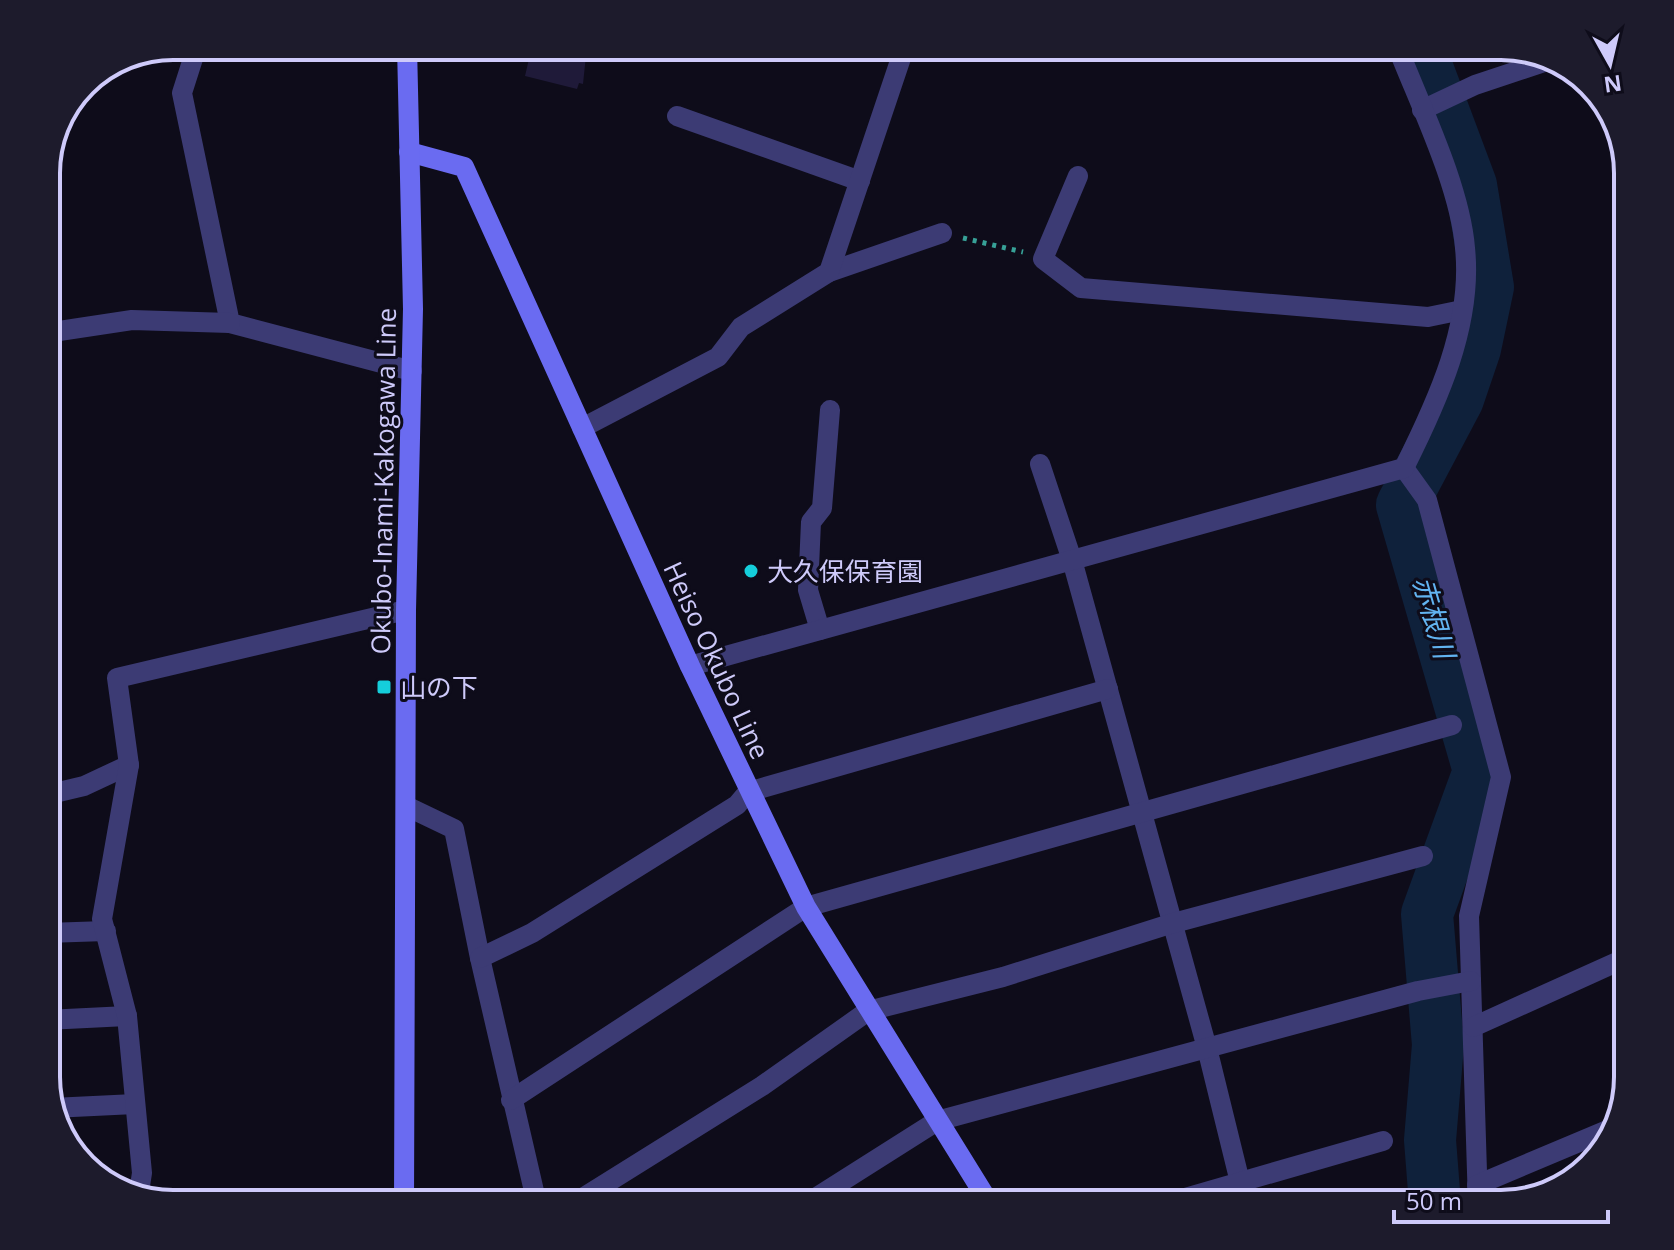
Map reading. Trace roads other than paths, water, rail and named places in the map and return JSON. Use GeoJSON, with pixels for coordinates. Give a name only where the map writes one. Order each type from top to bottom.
{"type":"FeatureCollection","features":[{"type":"Feature","properties":{"kind":"main road","name":"Okubo-Inami-Kakogawa Line"},"geometry":{"type":"LineString","coordinates":[[404,1190],[406,610],[412,371],[407,60]]}},
{"type":"Feature","properties":{"kind":"main road","name":"Heiso Okubo Line"},"geometry":{"type":"LineString","coordinates":[[409,152],[464,167],[748,792],[806,907],[981,1190]]}},
{"type":"Feature","properties":{"kind":"street"},"geometry":{"type":"LineString","coordinates":[[193,60],[182,93],[230,323]]}},
{"type":"Feature","properties":{"kind":"street"},"geometry":{"type":"LineString","coordinates":[[829,272],[900,60]]}},
{"type":"Feature","properties":{"kind":"street"},"geometry":{"type":"LineString","coordinates":[[1402,60],[1449,182],[1465,248],[1462,310],[1448,369],[1404,468]]}},
{"type":"Feature","properties":{"kind":"street"},"geometry":{"type":"LineString","coordinates":[[1422,110],[1475,85],[1534,65]]}},
{"type":"Feature","properties":{"kind":"street"},"geometry":{"type":"LineString","coordinates":[[677,116],[860,181]]}},
{"type":"Feature","properties":{"kind":"street"},"geometry":{"type":"LineString","coordinates":[[1078,176],[1043,259],[1081,288],[1428,317],[1462,310]]}},
{"type":"Feature","properties":{"kind":"street"},"geometry":{"type":"LineString","coordinates":[[582,428],[718,357],[741,327],[829,272],[942,233]]}},
{"type":"Feature","properties":{"kind":"street"},"geometry":{"type":"LineString","coordinates":[[60,331],[132,320],[230,323],[412,371]]}},
{"type":"Feature","properties":{"kind":"street"},"geometry":{"type":"LineString","coordinates":[[820,630],[808,590],[811,522],[822,508],[830,410]]}},
{"type":"Feature","properties":{"kind":"street"},"geometry":{"type":"LineString","coordinates":[[1040,464],[1072,560],[1108,689],[1170,924],[1207,1048],[1240,1182]]}},
{"type":"Feature","properties":{"kind":"street"},"geometry":{"type":"LineString","coordinates":[[690,666],[1404,468]]}},
{"type":"Feature","properties":{"kind":"street"},"geometry":{"type":"LineString","coordinates":[[1404,468],[1427,500],[1501,777],[1469,916],[1478,1190]]}},
{"type":"Feature","properties":{"kind":"street"},"geometry":{"type":"LineString","coordinates":[[140,1185],[142,1173],[127,1016],[102,919],[129,765],[117,678],[406,610]]}},
{"type":"Feature","properties":{"kind":"street"},"geometry":{"type":"LineString","coordinates":[[480,958],[532,933],[737,805],[748,792],[1108,689]]}},
{"type":"Feature","properties":{"kind":"street"},"geometry":{"type":"LineString","coordinates":[[511,1100],[806,907],[1452,725]]}},
{"type":"Feature","properties":{"kind":"street"},"geometry":{"type":"LineString","coordinates":[[60,792],[84,786],[129,765]]}},
{"type":"Feature","properties":{"kind":"street"},"geometry":{"type":"LineString","coordinates":[[406,806],[454,829],[511,1100],[534,1190]]}},
{"type":"Feature","properties":{"kind":"street"},"geometry":{"type":"LineString","coordinates":[[595,1190],[762,1086],[868,1011],[1003,977],[1170,924],[1423,856]]}},
{"type":"Feature","properties":{"kind":"street"},"geometry":{"type":"LineString","coordinates":[[60,933],[106,931]]}},
{"type":"Feature","properties":{"kind":"street"},"geometry":{"type":"LineString","coordinates":[[1473,1027],[1614,963]]}},
{"type":"Feature","properties":{"kind":"street"},"geometry":{"type":"LineString","coordinates":[[828,1190],[937,1121],[1418,991],[1471,981]]}},
{"type":"Feature","properties":{"kind":"street"},"geometry":{"type":"LineString","coordinates":[[60,1019],[127,1016]]}},
{"type":"Feature","properties":{"kind":"street"},"geometry":{"type":"LineString","coordinates":[[64,1107],[135,1104]]}},
{"type":"Feature","properties":{"kind":"street"},"geometry":{"type":"LineString","coordinates":[[1488,1190],[1598,1135]]}},
{"type":"Feature","properties":{"kind":"street"},"geometry":{"type":"LineString","coordinates":[[1212,1190],[1383,1141]]}},
{"type":"Feature","properties":{"kind":"waterway","name":"赤根川"},"geometry":{"type":"LineString","coordinates":[[1424,60],[1471,185],[1488,287],[1475,349],[1458,399],[1402,505],[1479,771],[1427,914],[1438,1045],[1430,1140],[1434,1190]]}},
{"type":"Feature","properties":{"kind":"place","name":"大久保保育園"},"geometry":{"type":"Point","coordinates":[751,571]}},
{"type":"Feature","properties":{"kind":"place","name":"山の下"},"geometry":{"type":"Point","coordinates":[384,687]}}]}
